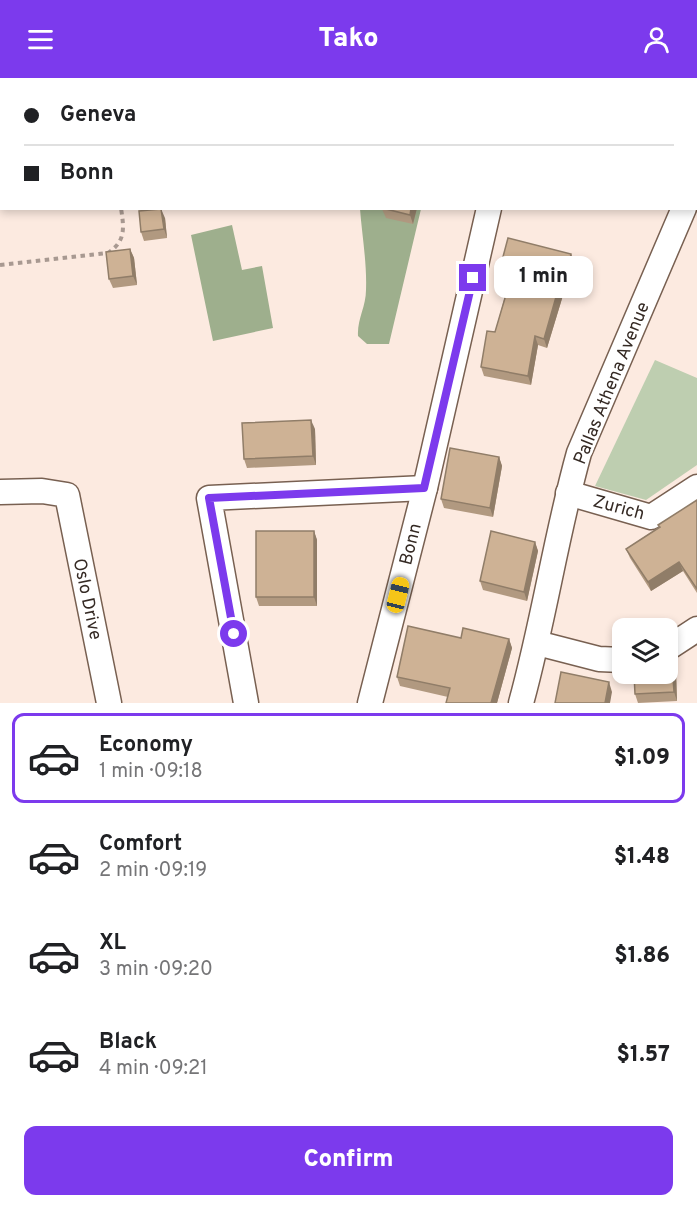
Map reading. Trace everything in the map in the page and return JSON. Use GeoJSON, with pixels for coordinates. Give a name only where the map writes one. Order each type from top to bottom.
{"type":"FeatureCollection","features":[{"type":"Feature","properties":{"kind":"street","name":"Bonn"},"geometry":{"type":"LineString","coordinates":[[370,703],[424,488],[489,210]]}},
{"type":"Feature","properties":{"kind":"street","name":"Pallas Athena Avenue"},"geometry":{"type":"LineString","coordinates":[[521,703],[537,643],[568,493],[579,453],[683,210]]}},
{"type":"Feature","properties":{"kind":"street","name":"Zurich"},"geometry":{"type":"LineString","coordinates":[[568,493],[651,517],[697,487]]}},
{"type":"Feature","properties":{"kind":"street"},"geometry":{"type":"LineString","coordinates":[[246,703],[209,498],[424,488]]}},
{"type":"Feature","properties":{"kind":"street","name":"Oslo Drive"},"geometry":{"type":"LineString","coordinates":[[0,492],[42,491],[67,495],[109,703]]}},
{"type":"Feature","properties":{"kind":"street"},"geometry":{"type":"LineString","coordinates":[[678,641],[697,629]]}},
{"type":"Feature","properties":{"kind":"street"},"geometry":{"type":"LineString","coordinates":[[537,643],[599,659],[612,660]]}},
{"type":"Feature","properties":{"kind":"path"},"geometry":{"type":"LineString","coordinates":[[0,265],[108,253],[117,247],[125,231],[121,210]]}},
{"type":"Feature","properties":{"kind":"green space"},"geometry":{"type":"Polygon","coordinates":[[[360,210],[421,210],[389,344],[367,344],[358,336],[365,302],[365,259],[360,210]]]}},
{"type":"Feature","properties":{"kind":"green space"},"geometry":{"type":"Polygon","coordinates":[[[232,225],[242,270],[262,266],[273,328],[213,341],[191,235],[232,225]]]}},
{"type":"Feature","properties":{"kind":"green space"},"geometry":{"type":"Polygon","coordinates":[[[655,360],[697,378],[697,465],[646,500],[595,486],[655,360]]]}},
{"type":"Feature","properties":{"kind":"building"},"geometry":{"type":"Polygon","coordinates":[[[161,210],[164,229],[141,232],[139,211],[161,210]]]}},
{"type":"Feature","properties":{"kind":"building"},"geometry":{"type":"Polygon","coordinates":[[[390,210],[411,210],[410,215],[390,210]]]}},
{"type":"Feature","properties":{"kind":"building"},"geometry":{"type":"Polygon","coordinates":[[[508,238],[571,254],[564,284],[560,283],[544,339],[535,336],[528,376],[481,367],[487,331],[495,332],[513,271],[500,268],[508,238]]]}},
{"type":"Feature","properties":{"kind":"building"},"geometry":{"type":"Polygon","coordinates":[[[130,249],[133,276],[109,279],[106,252],[130,249]]]}},
{"type":"Feature","properties":{"kind":"building"},"geometry":{"type":"Polygon","coordinates":[[[311,420],[313,456],[244,459],[242,423],[311,420]]]}},
{"type":"Feature","properties":{"kind":"building"},"geometry":{"type":"Polygon","coordinates":[[[450,448],[499,457],[490,508],[441,499],[450,448]]]}},
{"type":"Feature","properties":{"kind":"building"},"geometry":{"type":"Polygon","coordinates":[[[697,500],[697,589],[679,562],[648,582],[626,549],[697,500]]]}},
{"type":"Feature","properties":{"kind":"building"},"geometry":{"type":"Polygon","coordinates":[[[256,531],[314,531],[314,597],[256,597],[256,531]]]}},
{"type":"Feature","properties":{"kind":"building"},"geometry":{"type":"Polygon","coordinates":[[[491,531],[535,542],[524,592],[480,581],[491,531]]]}},
{"type":"Feature","properties":{"kind":"building"},"geometry":{"type":"Polygon","coordinates":[[[408,626],[461,638],[463,628],[509,639],[491,703],[446,703],[450,688],[397,677],[408,626]]]}},
{"type":"Feature","properties":{"kind":"building"},"geometry":{"type":"Polygon","coordinates":[[[561,672],[609,682],[605,703],[555,703],[561,672]]]}},
{"type":"Feature","properties":{"kind":"building"},"geometry":{"type":"Polygon","coordinates":[[[634,684],[673,684],[674,692],[635,694],[634,684]]]}},
{"type":"Feature","properties":{"kind":"route"},"geometry":{"type":"LineString","coordinates":[[234,634],[209,498],[424,488],[473,278]]}}]}
